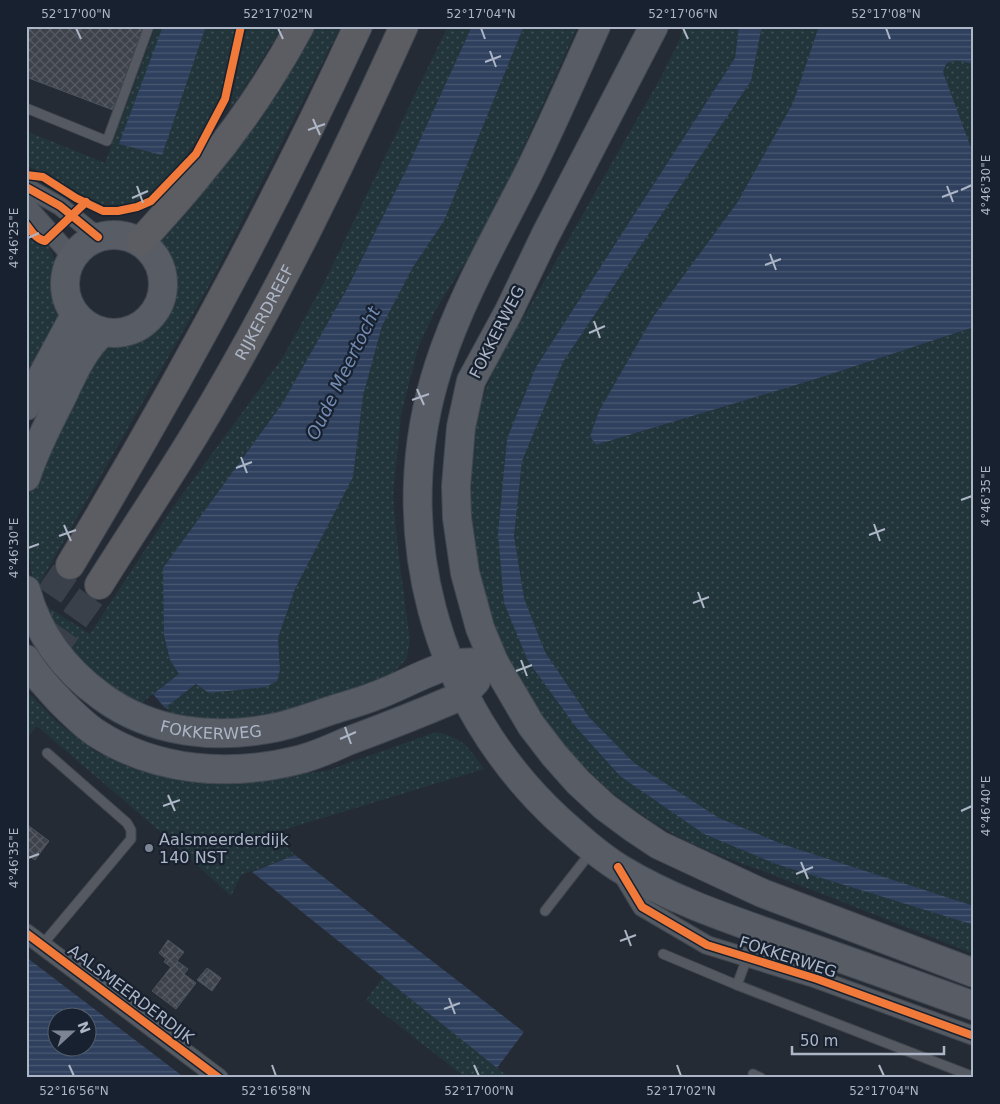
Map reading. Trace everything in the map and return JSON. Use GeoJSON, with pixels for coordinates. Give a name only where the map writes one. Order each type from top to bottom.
{"type":"FeatureCollection","features":[{"type":"Feature","properties":{"kind":"highway"},"geometry":{"type":"LineString","coordinates":[[140,242],[201,172],[235,129],[270,77],[300,26]]}},
{"type":"Feature","properties":{"kind":"highway"},"geometry":{"type":"LineString","coordinates":[[70,565],[137,454],[230,286],[313,124],[358,26]]}},
{"type":"Feature","properties":{"kind":"highway","name":"RIJKERDREEF"},"geometry":{"type":"LineString","coordinates":[[99,584],[195,433],[244,348],[321,201],[404,26]]}},
{"type":"Feature","properties":{"kind":"main road","name":"FOKKERWEG"},"geometry":{"type":"LineString","coordinates":[[596,26],[528,174],[465,299],[439,365],[430,398],[421,444],[419,535],[429,597],[450,665],[480,724],[519,778],[539,801],[593,850],[618,867],[698,908],[974,1006]]}},
{"type":"Feature","properties":{"kind":"main road","name":"FOKKERWEG"},"geometry":{"type":"LineString","coordinates":[[654,26],[545,236],[508,313],[471,381],[461,427],[457,463],[457,518],[470,594],[480,628],[494,662],[520,709],[554,755],[578,782],[605,807],[639,832],[659,845],[762,893],[974,973]]}},
{"type":"Feature","properties":{"kind":"main road"},"geometry":{"type":"LineString","coordinates":[[119,234],[140,242],[154,253],[162,269],[164,286],[160,303],[151,318],[137,329],[120,334],[102,333],[87,326],[75,315],[67,301],[64,286],[66,271],[72,257],[84,245],[98,237],[119,234]]}},
{"type":"Feature","properties":{"kind":"main road"},"geometry":{"type":"LineString","coordinates":[[26,406],[75,315]]}},
{"type":"Feature","properties":{"kind":"main road"},"geometry":{"type":"LineString","coordinates":[[26,477],[34,454],[72,376],[93,341],[102,333]]}},
{"type":"Feature","properties":{"kind":"main road","name":"FOKKERWEG"},"geometry":{"type":"LineString","coordinates":[[26,590],[35,616],[53,649],[85,684],[111,703],[138,717],[168,728],[196,733],[245,732],[280,727],[375,696],[450,665],[494,662]]}},
{"type":"Feature","properties":{"kind":"main road"},"geometry":{"type":"LineString","coordinates":[[26,659],[43,684],[77,718],[96,733],[116,744],[160,762],[197,768],[233,770],[300,760],[400,721],[464,694],[494,662]]}},
{"type":"Feature","properties":{"kind":"street"},"geometry":{"type":"LineString","coordinates":[[26,187],[60,206],[98,237]]}},
{"type":"Feature","properties":{"kind":"street"},"geometry":{"type":"LineString","coordinates":[[26,205],[72,257]]}},
{"type":"Feature","properties":{"kind":"street","name":"FOKKERWEG"},"geometry":{"type":"LineString","coordinates":[[618,867],[642,907],[707,945],[817,980],[974,1036]]}},
{"type":"Feature","properties":{"kind":"street","name":"AALSMEERDERDIJK"},"geometry":{"type":"LineString","coordinates":[[26,933],[219,1078]]}},
{"type":"Feature","properties":{"kind":"lane"},"geometry":{"type":"LineString","coordinates":[[26,108],[107,141],[149,26]]}},
{"type":"Feature","properties":{"kind":"lane"},"geometry":{"type":"LineString","coordinates":[[42,945],[131,839],[131,830],[127,823],[47,753]]}},
{"type":"Feature","properties":{"kind":"lane"},"geometry":{"type":"LineString","coordinates":[[545,912],[593,850]]}},
{"type":"Feature","properties":{"kind":"lane"},"geometry":{"type":"LineString","coordinates":[[663,954],[974,1077]]}},
{"type":"Feature","properties":{"kind":"lane"},"geometry":{"type":"LineString","coordinates":[[737,984],[747,958]]}},
{"type":"Feature","properties":{"kind":"green space"},"geometry":{"type":"Polygon","coordinates":[[[156,26],[235,26],[221,94],[204,129],[176,169],[159,186],[141,199],[122,206],[104,205],[94,201],[26,165],[26,131],[105,163],[156,26]]]}},
{"type":"Feature","properties":{"kind":"green space"},"geometry":{"type":"Polygon","coordinates":[[[247,26],[283,26],[229,112],[247,26]]]}},
{"type":"Feature","properties":{"kind":"green space"},"geometry":{"type":"Polygon","coordinates":[[[310,26],[341,26],[210,284],[37,588],[46,606],[90,634],[173,507],[283,357],[325,281],[448,26],[472,26],[409,164],[348,287],[282,404],[163,568],[170,660],[179,674],[140,704],[100,681],[72,658],[34,589],[26,537],[29,496],[44,444],[103,350],[141,340],[159,328],[170,312],[175,290],[173,265],[153,236],[310,26]]]}},
{"type":"Feature","properties":{"kind":"green space"},"geometry":{"type":"Polygon","coordinates":[[[524,26],[578,26],[488,226],[435,311],[418,348],[401,415],[393,497],[410,641],[406,660],[387,678],[279,713],[225,721],[179,717],[165,708],[197,684],[280,670],[278,638],[295,589],[353,477],[363,396],[382,326],[413,267],[444,221],[524,26]]]}},
{"type":"Feature","properties":{"kind":"green space"},"geometry":{"type":"Polygon","coordinates":[[[685,26],[739,26],[735,58],[536,367],[498,534],[528,661],[704,834],[776,864],[974,925],[974,954],[703,848],[663,828],[629,805],[597,779],[568,749],[543,717],[521,683],[502,646],[488,608],[478,568],[469,492],[473,436],[481,403],[501,354],[652,94],[685,26]]]}},
{"type":"Feature","properties":{"kind":"green space"},"geometry":{"type":"Polygon","coordinates":[[[762,26],[819,26],[793,103],[737,203],[653,317],[599,411],[590,436],[596,445],[819,378],[974,327],[974,906],[782,844],[719,818],[633,763],[589,717],[545,652],[524,598],[514,536],[522,461],[563,362],[751,81],[762,26]]]}},
{"type":"Feature","properties":{"kind":"green space"},"geometry":{"type":"Polygon","coordinates":[[[959,60],[974,64],[974,156],[943,72],[946,64],[959,60]]]}},
{"type":"Feature","properties":{"kind":"green space"},"geometry":{"type":"Polygon","coordinates":[[[26,234],[36,243],[48,243],[55,261],[52,282],[59,319],[26,388],[26,234]]]}},
{"type":"Feature","properties":{"kind":"green space"},"geometry":{"type":"Polygon","coordinates":[[[26,690],[57,722],[95,751],[134,769],[195,783],[229,782],[326,771],[436,732],[459,740],[474,755],[484,769],[273,833],[295,855],[241,875],[231,896],[156,828],[37,726],[26,739],[26,690]]]}},
{"type":"Feature","properties":{"kind":"green space"},"geometry":{"type":"Polygon","coordinates":[[[383,977],[510,1078],[466,1078],[366,1000],[383,977]]]}},
{"type":"Feature","properties":{"kind":"water"},"geometry":{"type":"Polygon","coordinates":[[[163,26],[206,26],[162,155],[119,144],[163,26]]]}},
{"type":"Feature","properties":{"kind":"water","name":"Oude Meertocht"},"geometry":{"type":"Polygon","coordinates":[[[472,26],[524,26],[444,221],[413,267],[382,326],[363,396],[353,477],[295,589],[278,638],[280,670],[277,681],[266,687],[209,693],[196,684],[165,708],[153,694],[179,674],[170,660],[164,635],[163,568],[282,404],[348,287],[409,164],[472,26]]]}},
{"type":"Feature","properties":{"kind":"water"},"geometry":{"type":"Polygon","coordinates":[[[739,26],[762,26],[751,81],[563,362],[522,461],[514,536],[524,598],[545,652],[589,717],[634,763],[719,818],[782,844],[974,906],[974,925],[776,864],[704,834],[620,776],[576,727],[528,661],[504,603],[498,534],[507,439],[536,367],[735,58],[739,26]]]}},
{"type":"Feature","properties":{"kind":"water"},"geometry":{"type":"Polygon","coordinates":[[[819,26],[974,26],[974,64],[953,61],[946,64],[943,72],[974,156],[974,327],[819,378],[596,445],[590,436],[599,411],[653,317],[737,203],[793,103],[819,26]]]}},
{"type":"Feature","properties":{"kind":"water"},"geometry":{"type":"Polygon","coordinates":[[[295,855],[524,1032],[497,1068],[252,872],[295,855]]]}},
{"type":"Feature","properties":{"kind":"water"},"geometry":{"type":"Polygon","coordinates":[[[26,957],[90,1006],[48,1006],[48,1056],[98,1056],[98,1012],[185,1078],[26,1078],[26,957]]]}},
{"type":"Feature","properties":{"kind":"building"},"geometry":{"type":"Polygon","coordinates":[[[26,26],[144,26],[113,110],[26,77],[26,26]]]}},
{"type":"Feature","properties":{"kind":"building"},"geometry":{"type":"Polygon","coordinates":[[[29,826],[49,841],[35,860],[26,854],[26,830],[29,826]]]}},
{"type":"Feature","properties":{"kind":"building","name":"Aalsmeerderdijk 140 NST"},"geometry":{"type":"Polygon","coordinates":[[[148,842],[155,847],[150,854],[143,848],[148,842]]]}},
{"type":"Feature","properties":{"kind":"building"},"geometry":{"type":"Polygon","coordinates":[[[168,940],[184,952],[177,961],[188,969],[164,1000],[152,991],[171,967],[164,962],[166,959],[159,953],[168,940]]]}},
{"type":"Feature","properties":{"kind":"building"},"geometry":{"type":"Polygon","coordinates":[[[207,968],[213,972],[204,985],[197,980],[207,968]]]}},
{"type":"Feature","properties":{"kind":"building"},"geometry":{"type":"Polygon","coordinates":[[[213,972],[221,978],[212,991],[204,985],[213,972]]]}},
{"type":"Feature","properties":{"kind":"building"},"geometry":{"type":"Polygon","coordinates":[[[184,974],[196,983],[176,1009],[164,1000],[184,974]]]}},
{"type":"Feature","properties":{"kind":"tunnel"},"geometry":{"type":"LineString","coordinates":[[26,630],[70,565]]}},
{"type":"Feature","properties":{"kind":"tunnel"},"geometry":{"type":"LineString","coordinates":[[26,688],[99,585]]}},
{"type":"Feature","properties":{"kind":"cycle path"},"geometry":{"type":"LineString","coordinates":[[26,175],[43,177],[76,198],[103,211],[118,211],[137,207],[151,201],[196,154],[225,99],[241,26]]}},
{"type":"Feature","properties":{"kind":"cycle path"},"geometry":{"type":"LineString","coordinates":[[26,187],[60,206],[98,237]]}},
{"type":"Feature","properties":{"kind":"cycle path"},"geometry":{"type":"LineString","coordinates":[[26,224],[36,237],[45,241],[86,202]]}},
{"type":"Feature","properties":{"kind":"cycle path"},"geometry":{"type":"LineString","coordinates":[[618,867],[642,907],[707,945],[817,979],[974,1036]]}},
{"type":"Feature","properties":{"kind":"cycle path"},"geometry":{"type":"LineString","coordinates":[[26,933],[219,1078]]}},
{"type":"Feature","properties":{"kind":"place","name":"Aalsmeerderdijk 140 NST"},"geometry":{"type":"Point","coordinates":[149,848]}}]}
